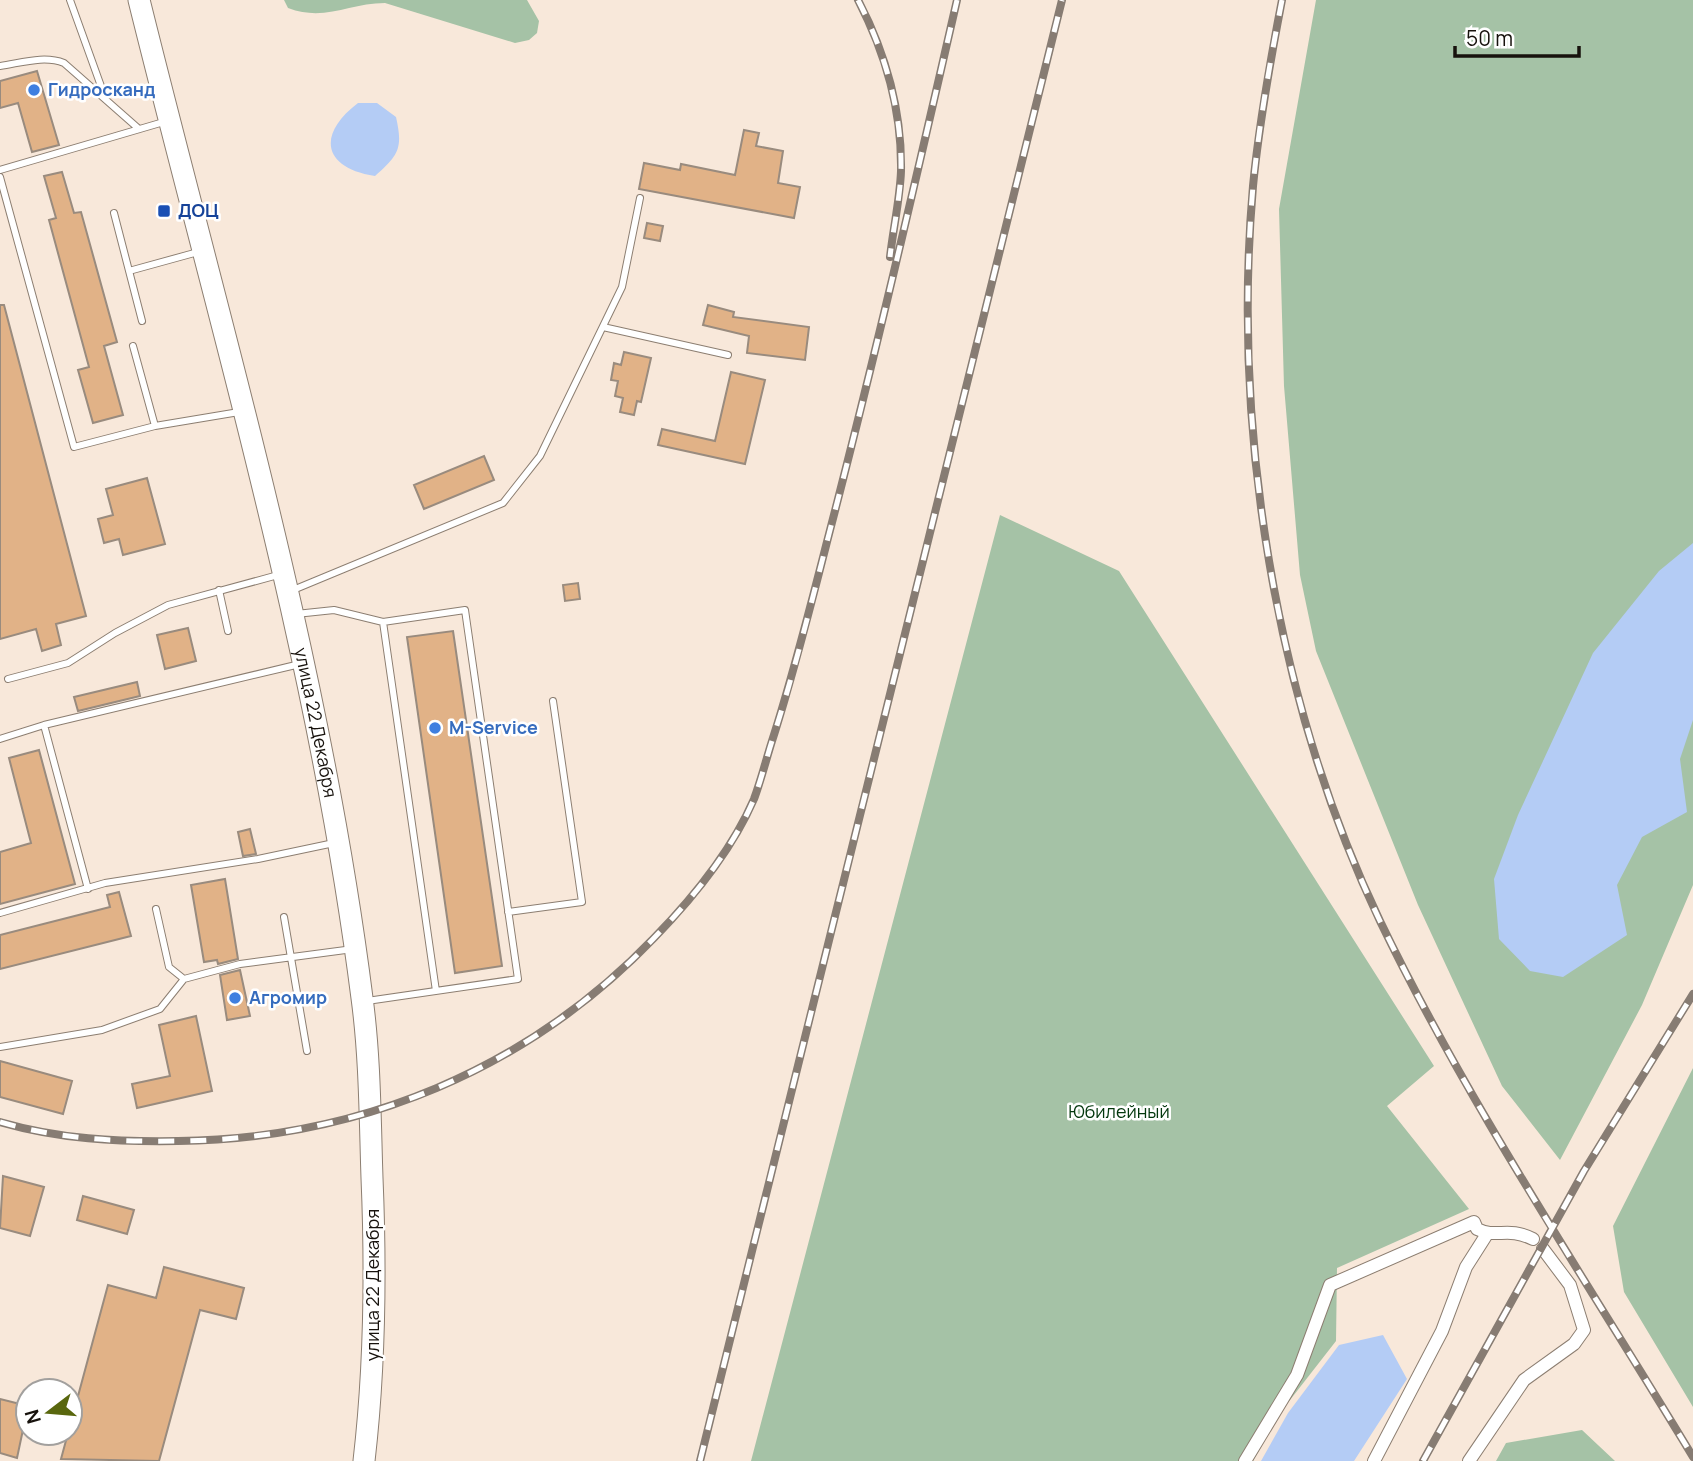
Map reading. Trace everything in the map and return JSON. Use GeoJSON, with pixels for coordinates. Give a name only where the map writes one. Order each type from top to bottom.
{"type":"FeatureCollection","features":[{"type":"Feature","properties":{"kind":"main road","name":"улица 22 Декабря"},"geometry":{"type":"LineString","coordinates":[[139,0],[294,614],[339,841],[363,1002],[376,1272],[374,1348],[364,1461]]}},
{"type":"Feature","properties":{"kind":"street"},"geometry":{"type":"LineString","coordinates":[[1245,1461],[1297,1376],[1330,1285],[1474,1222],[1477,1229],[1487,1234],[1508,1230],[1533,1239]]}},
{"type":"Feature","properties":{"kind":"street"},"geometry":{"type":"LineString","coordinates":[[1374,1461],[1442,1331],[1466,1267],[1487,1234]]}},
{"type":"Feature","properties":{"kind":"street"},"geometry":{"type":"LineString","coordinates":[[1469,1461],[1500,1410],[1524,1380],[1574,1344],[1584,1330],[1570,1286],[1544,1249]]}},
{"type":"Feature","properties":{"kind":"lane"},"geometry":{"type":"LineString","coordinates":[[70,0],[107,104]]}},
{"type":"Feature","properties":{"kind":"lane"},"geometry":{"type":"LineString","coordinates":[[0,66],[55,60],[64,63],[107,104],[139,129]]}},
{"type":"Feature","properties":{"kind":"lane"},"geometry":{"type":"LineString","coordinates":[[0,170],[169,121]]}},
{"type":"Feature","properties":{"kind":"lane"},"geometry":{"type":"LineString","coordinates":[[0,177],[74,447],[155,426],[244,411]]}},
{"type":"Feature","properties":{"kind":"lane"},"geometry":{"type":"LineString","coordinates":[[8,679],[68,663],[115,633],[168,605],[219,590],[286,583],[503,503],[540,456],[622,287],[640,198]]}},
{"type":"Feature","properties":{"kind":"lane"},"geometry":{"type":"LineString","coordinates":[[114,213],[142,321]]}},
{"type":"Feature","properties":{"kind":"lane"},"geometry":{"type":"LineString","coordinates":[[129,271],[203,251]]}},
{"type":"Feature","properties":{"kind":"lane"},"geometry":{"type":"LineString","coordinates":[[603,327],[728,355]]}},
{"type":"Feature","properties":{"kind":"lane"},"geometry":{"type":"LineString","coordinates":[[133,346],[155,426]]}},
{"type":"Feature","properties":{"kind":"lane"},"geometry":{"type":"LineString","coordinates":[[219,590],[228,631]]}},
{"type":"Feature","properties":{"kind":"lane"},"geometry":{"type":"LineString","coordinates":[[294,614],[334,610],[383,622],[465,610],[517,979],[363,1002]]}},
{"type":"Feature","properties":{"kind":"lane"},"geometry":{"type":"LineString","coordinates":[[383,622],[436,991]]}},
{"type":"Feature","properties":{"kind":"lane"},"geometry":{"type":"LineString","coordinates":[[0,739],[44,725],[305,663]]}},
{"type":"Feature","properties":{"kind":"lane"},"geometry":{"type":"LineString","coordinates":[[508,912],[582,902],[553,701]]}},
{"type":"Feature","properties":{"kind":"lane"},"geometry":{"type":"LineString","coordinates":[[44,725],[88,889]]}},
{"type":"Feature","properties":{"kind":"lane"},"geometry":{"type":"LineString","coordinates":[[0,914],[88,889],[339,841]]}},
{"type":"Feature","properties":{"kind":"lane"},"geometry":{"type":"LineString","coordinates":[[156,909],[169,967],[184,979]]}},
{"type":"Feature","properties":{"kind":"lane"},"geometry":{"type":"LineString","coordinates":[[284,917],[307,1051]]}},
{"type":"Feature","properties":{"kind":"lane"},"geometry":{"type":"LineString","coordinates":[[0,1047],[103,1030],[160,1009],[184,979],[240,964],[355,949]]}},
{"type":"Feature","properties":{"kind":"green space"},"geometry":{"type":"Polygon","coordinates":[[[284,0],[527,0],[539,21],[537,33],[529,40],[515,43],[385,3],[314,13],[288,8],[284,0]]]}},
{"type":"Feature","properties":{"kind":"green space"},"geometry":{"type":"Polygon","coordinates":[[[1316,0],[1693,0],[1693,885],[1642,1005],[1560,1160],[1502,1086],[1418,905],[1316,651],[1300,575],[1284,386],[1279,209],[1316,0]]]}},
{"type":"Feature","properties":{"kind":"green space","name":"Юбилейный"},"geometry":{"type":"Polygon","coordinates":[[[1000,515],[1119,571],[1434,1066],[1387,1106],[1469,1209],[1337,1268],[1336,1341],[1283,1409],[1253,1461],[751,1461],[1000,515]]]}},
{"type":"Feature","properties":{"kind":"green space"},"geometry":{"type":"Polygon","coordinates":[[[1693,1068],[1693,1407],[1624,1292],[1613,1226],[1693,1068]]]}},
{"type":"Feature","properties":{"kind":"green space"},"geometry":{"type":"Polygon","coordinates":[[[1582,1430],[1615,1461],[1496,1461],[1506,1443],[1582,1430]]]}},
{"type":"Feature","properties":{"kind":"water"},"geometry":{"type":"Polygon","coordinates":[[[358,103],[377,103],[396,117],[399,136],[397,150],[375,176],[344,166],[331,148],[331,138],[336,126],[358,103]]]}},
{"type":"Feature","properties":{"kind":"water"},"geometry":{"type":"Polygon","coordinates":[[[1693,543],[1693,720],[1680,759],[1687,812],[1642,837],[1617,885],[1627,935],[1563,977],[1530,971],[1499,939],[1494,879],[1518,815],[1593,653],[1659,571],[1693,543]]]}},
{"type":"Feature","properties":{"kind":"water"},"geometry":{"type":"Polygon","coordinates":[[[1383,1335],[1407,1379],[1354,1461],[1261,1461],[1288,1413],[1339,1345],[1383,1335]]]}},
{"type":"Feature","properties":{"kind":"building"},"geometry":{"type":"Polygon","coordinates":[[[37,71],[59,145],[32,152],[18,103],[0,108],[0,81],[37,71]]]}},
{"type":"Feature","properties":{"kind":"building"},"geometry":{"type":"Polygon","coordinates":[[[744,130],[759,133],[756,146],[783,151],[778,183],[800,187],[794,218],[639,189],[644,163],[680,170],[681,164],[735,175],[744,130]]]}},
{"type":"Feature","properties":{"kind":"building"},"geometry":{"type":"Polygon","coordinates":[[[62,172],[74,213],[81,212],[117,342],[104,346],[123,415],[93,423],[78,370],[89,367],[49,220],[56,218],[44,176],[62,172]]]}},
{"type":"Feature","properties":{"kind":"building"},"geometry":{"type":"Polygon","coordinates":[[[647,223],[663,226],[660,241],[644,238],[647,223]]]}},
{"type":"Feature","properties":{"kind":"building"},"geometry":{"type":"Polygon","coordinates":[[[0,305],[4,305],[86,616],[56,624],[61,645],[42,651],[36,629],[0,639],[0,305]]]}},
{"type":"Feature","properties":{"kind":"building"},"geometry":{"type":"Polygon","coordinates":[[[708,305],[734,312],[733,317],[809,327],[805,360],[747,353],[749,336],[703,325],[708,305]]]}},
{"type":"Feature","properties":{"kind":"building"},"geometry":{"type":"Polygon","coordinates":[[[624,352],[651,358],[641,402],[637,401],[634,415],[620,412],[623,398],[615,396],[618,381],[611,380],[614,363],[621,365],[624,352]]]}},
{"type":"Feature","properties":{"kind":"building"},"geometry":{"type":"Polygon","coordinates":[[[731,372],[765,380],[745,464],[658,445],[662,429],[715,441],[731,372]]]}},
{"type":"Feature","properties":{"kind":"building"},"geometry":{"type":"Polygon","coordinates":[[[484,456],[494,480],[424,509],[414,485],[484,456]]]}},
{"type":"Feature","properties":{"kind":"building"},"geometry":{"type":"Polygon","coordinates":[[[147,478],[165,544],[123,555],[119,539],[104,543],[98,519],[113,515],[106,489],[147,478]]]}},
{"type":"Feature","properties":{"kind":"building"},"geometry":{"type":"Polygon","coordinates":[[[578,583],[580,599],[565,601],[563,585],[578,583]]]}},
{"type":"Feature","properties":{"kind":"building"},"geometry":{"type":"Polygon","coordinates":[[[188,628],[196,661],[165,669],[157,635],[188,628]]]}},
{"type":"Feature","properties":{"kind":"building"},"geometry":{"type":"Polygon","coordinates":[[[453,631],[502,966],[455,973],[407,637],[453,631]]]}},
{"type":"Feature","properties":{"kind":"building"},"geometry":{"type":"Polygon","coordinates":[[[137,682],[140,696],[78,711],[74,697],[137,682]]]}},
{"type":"Feature","properties":{"kind":"building"},"geometry":{"type":"Polygon","coordinates":[[[39,750],[75,884],[0,904],[0,852],[31,843],[9,758],[39,750]]]}},
{"type":"Feature","properties":{"kind":"building"},"geometry":{"type":"Polygon","coordinates":[[[250,829],[256,854],[243,856],[238,832],[250,829]]]}},
{"type":"Feature","properties":{"kind":"building"},"geometry":{"type":"Polygon","coordinates":[[[225,879],[238,959],[218,964],[217,960],[204,962],[191,885],[225,879]]]}},
{"type":"Feature","properties":{"kind":"building"},"geometry":{"type":"Polygon","coordinates":[[[119,892],[131,936],[0,969],[0,935],[110,907],[107,895],[119,892]]]}},
{"type":"Feature","properties":{"kind":"building","name":"Агромир"},"geometry":{"type":"Polygon","coordinates":[[[240,970],[250,1016],[227,1020],[220,975],[240,970]]]}},
{"type":"Feature","properties":{"kind":"building"},"geometry":{"type":"Polygon","coordinates":[[[196,1016],[212,1091],[137,1108],[132,1084],[170,1076],[159,1025],[196,1016]]]}},
{"type":"Feature","properties":{"kind":"building"},"geometry":{"type":"Polygon","coordinates":[[[0,1061],[72,1081],[63,1114],[0,1097],[0,1061]]]}},
{"type":"Feature","properties":{"kind":"building"},"geometry":{"type":"Polygon","coordinates":[[[3,1176],[44,1187],[30,1236],[0,1228],[3,1176]]]}},
{"type":"Feature","properties":{"kind":"building"},"geometry":{"type":"Polygon","coordinates":[[[83,1196],[134,1210],[127,1234],[77,1220],[83,1196]]]}},
{"type":"Feature","properties":{"kind":"building"},"geometry":{"type":"Polygon","coordinates":[[[164,1267],[244,1288],[236,1319],[200,1310],[159,1461],[61,1459],[64,1447],[84,1447],[83,1377],[108,1285],[156,1298],[164,1267]]]}},
{"type":"Feature","properties":{"kind":"building"},"geometry":{"type":"Polygon","coordinates":[[[0,1399],[14,1402],[14,1447],[19,1447],[17,1458],[0,1453],[0,1399]]]}},
{"type":"Feature","properties":{"kind":"railway"},"geometry":{"type":"LineString","coordinates":[[858,0],[884,61],[899,126],[901,171],[890,257]]}},
{"type":"Feature","properties":{"kind":"railway"},"geometry":{"type":"LineString","coordinates":[[0,1122],[88,1138],[178,1141],[246,1137],[311,1127],[375,1110],[437,1088],[496,1059],[552,1025],[605,984],[683,907],[735,837],[757,792],[795,664],[863,401],[957,0]]}},
{"type":"Feature","properties":{"kind":"railway"},"geometry":{"type":"LineString","coordinates":[[700,1461],[1062,0]]}},
{"type":"Feature","properties":{"kind":"railway"},"geometry":{"type":"LineString","coordinates":[[1282,0],[1265,93],[1253,186],[1248,278],[1249,372],[1256,467],[1269,562],[1288,656],[1313,748],[1344,836],[1380,921],[1414,989],[1490,1125],[1693,1457]]}},
{"type":"Feature","properties":{"kind":"railway"},"geometry":{"type":"LineString","coordinates":[[1423,1461],[1584,1171],[1693,994]]}},
{"type":"Feature","properties":{"kind":"place","name":"Гидросканд"},"geometry":{"type":"Point","coordinates":[34,90]}},
{"type":"Feature","properties":{"kind":"place","name":"ДОЦ"},"geometry":{"type":"Point","coordinates":[164,211]}},
{"type":"Feature","properties":{"kind":"place","name":"M-Service"},"geometry":{"type":"Point","coordinates":[435,728]}},
{"type":"Feature","properties":{"kind":"place","name":"Агромир"},"geometry":{"type":"Point","coordinates":[235,998]}}]}
